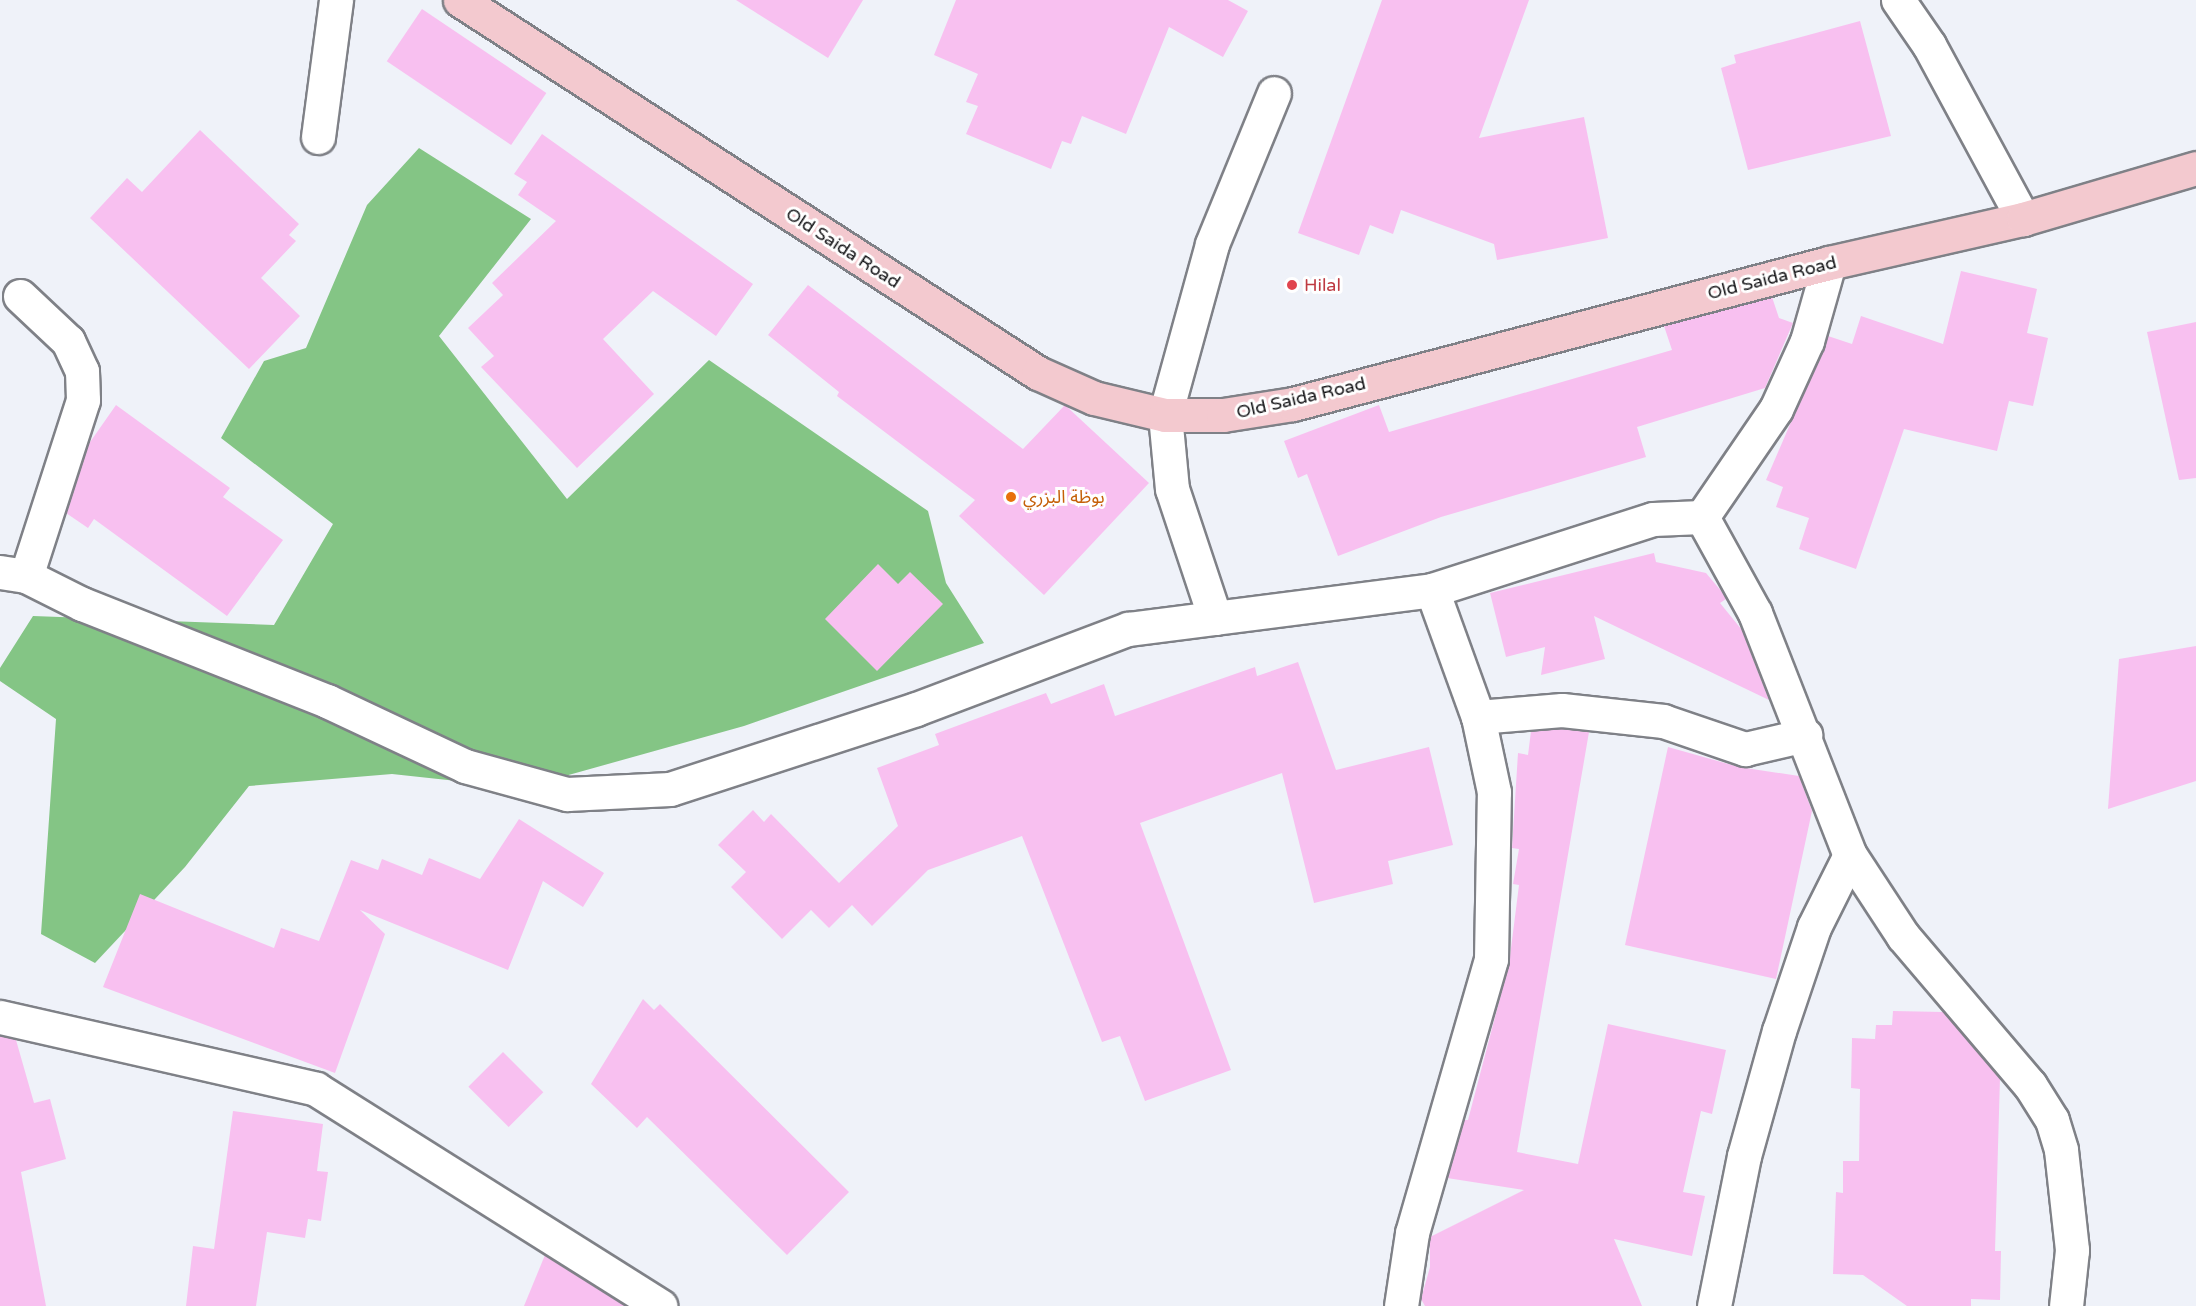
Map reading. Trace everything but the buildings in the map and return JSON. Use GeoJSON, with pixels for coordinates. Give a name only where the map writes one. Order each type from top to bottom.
{"type":"FeatureCollection","features":[{"type":"Feature","properties":{"kind":"highway","name":"Old Saida Road"},"geometry":{"type":"LineString","coordinates":[[460,0],[1038,374],[1095,398],[1165,415],[1223,415],[1293,404],[1829,263],[2023,219],[2196,168]]}},
{"type":"Feature","properties":{"kind":"street"},"geometry":{"type":"LineString","coordinates":[[318,137],[336,0]]}},
{"type":"Feature","properties":{"kind":"street"},"geometry":{"type":"LineString","coordinates":[[1898,0],[1929,45],[2023,219]]}},
{"type":"Feature","properties":{"kind":"street"},"geometry":{"type":"LineString","coordinates":[[1215,618],[1172,489],[1165,415],[1212,244],[1274,93]]}},
{"type":"Feature","properties":{"kind":"street"},"geometry":{"type":"LineString","coordinates":[[1702,517],[1776,409],[1807,341],[1829,263]]}},
{"type":"Feature","properties":{"kind":"street"},"geometry":{"type":"LineString","coordinates":[[20,296],[68,341],[82,371],[83,400],[9,569],[81,604],[327,701],[465,766],[567,794],[670,789],[916,709],[1128,629],[1432,590],[1653,519],[1702,517]]}},
{"type":"Feature","properties":{"kind":"street"},"geometry":{"type":"LineString","coordinates":[[1702,517],[1755,614],[1850,855],[1903,936],[2023,1076],[2052,1120],[2061,1150],[2072,1250],[2066,1306]]}},
{"type":"Feature","properties":{"kind":"street"},"geometry":{"type":"LineString","coordinates":[[1401,1306],[1412,1233],[1491,959],[1494,792],[1478,717],[1432,590]]}},
{"type":"Feature","properties":{"kind":"street"},"geometry":{"type":"LineString","coordinates":[[1478,717],[1574,711],[1663,722],[1745,748],[1804,735]]}},
{"type":"Feature","properties":{"kind":"street"},"geometry":{"type":"LineString","coordinates":[[1714,1306],[1744,1156],[1779,1031],[1814,927],[1850,855]]}},
{"type":"Feature","properties":{"kind":"street"},"geometry":{"type":"LineString","coordinates":[[0,1017],[316,1089],[660,1306]]}},
{"type":"Feature","properties":{"kind":"green space"},"geometry":{"type":"Polygon","coordinates":[[[419,148],[531,219],[439,336],[567,499],[709,360],[928,511],[946,583],[984,643],[744,726],[522,788],[392,774],[249,786],[185,867],[95,963],[41,934],[56,719],[0,681],[0,668],[33,616],[274,625],[333,524],[221,438],[264,361],[306,348],[367,205],[419,148]]]}},
{"type":"Feature","properties":{"kind":"place","name":"Hilal"},"geometry":{"type":"Point","coordinates":[1292,285]}},
{"type":"Feature","properties":{"kind":"place","name":"بوظة البزري"},"geometry":{"type":"Point","coordinates":[1011,497]}}]}
